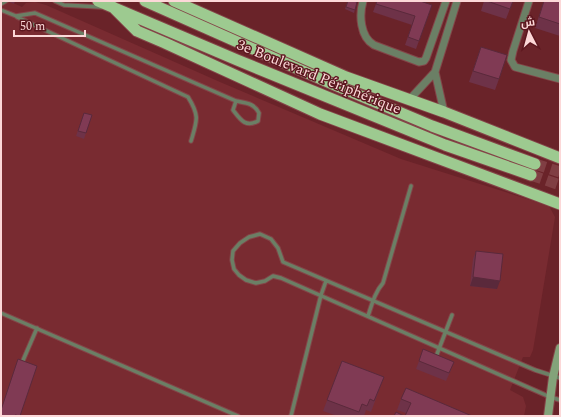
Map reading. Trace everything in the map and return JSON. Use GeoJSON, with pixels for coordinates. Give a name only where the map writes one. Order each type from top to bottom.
{"type":"FeatureCollection","features":[{"type":"Feature","properties":{"kind":"highway","name":"3e Boulevard Périphérique"},"geometry":{"type":"LineString","coordinates":[[98,1],[445,145],[531,175]]}},
{"type":"Feature","properties":{"kind":"highway"},"geometry":{"type":"LineString","coordinates":[[145,1],[330,83],[432,126],[535,164]]}},
{"type":"Feature","properties":{"kind":"highway"},"geometry":{"type":"LineString","coordinates":[[174,1],[346,77],[444,112],[560,158]]}},
{"type":"Feature","properties":{"kind":"highway"},"geometry":{"type":"LineString","coordinates":[[112,7],[137,31],[320,114],[560,204]]}},
{"type":"Feature","properties":{"kind":"main road"},"geometry":{"type":"LineString","coordinates":[[548,416],[550,397],[557,377],[560,348]]}},
{"type":"Feature","properties":{"kind":"street"},"geometry":{"type":"LineString","coordinates":[[363,1],[361,18],[365,36],[369,42],[419,62],[424,61],[426,58],[446,1]]}},
{"type":"Feature","properties":{"kind":"street"},"geometry":{"type":"LineString","coordinates":[[409,100],[434,72],[457,1]]}},
{"type":"Feature","properties":{"kind":"street"},"geometry":{"type":"LineString","coordinates":[[529,1],[511,60],[515,67],[560,79]]}},
{"type":"Feature","properties":{"kind":"street"},"geometry":{"type":"LineString","coordinates":[[434,72],[444,112]]}},
{"type":"Feature","properties":{"kind":"lane"},"geometry":{"type":"LineString","coordinates":[[1,4],[6,1]]}},
{"type":"Feature","properties":{"kind":"lane"},"geometry":{"type":"LineString","coordinates":[[55,1],[64,4],[112,7]]}},
{"type":"Feature","properties":{"kind":"lane"},"geometry":{"type":"LineString","coordinates":[[1,10],[188,97],[194,107],[197,118],[191,141]]}},
{"type":"Feature","properties":{"kind":"lane"},"geometry":{"type":"LineString","coordinates":[[16,16],[35,13],[236,101],[248,103],[257,108],[259,113],[258,121],[253,124],[241,121],[233,110],[236,101]]}},
{"type":"Feature","properties":{"kind":"lane"},"geometry":{"type":"LineString","coordinates":[[368,316],[373,301],[383,283],[411,186]]}},
{"type":"Feature","properties":{"kind":"lane"},"geometry":{"type":"LineString","coordinates":[[557,377],[535,370],[283,262],[278,248],[272,239],[260,234],[249,237],[240,242],[233,252],[232,260],[234,269],[246,280],[256,283],[265,281],[273,276],[281,278],[550,397],[560,400]]}},
{"type":"Feature","properties":{"kind":"lane"},"geometry":{"type":"LineString","coordinates":[[291,416],[321,295],[326,281]]}},
{"type":"Feature","properties":{"kind":"lane"},"geometry":{"type":"LineString","coordinates":[[1,312],[238,416]]}},
{"type":"Feature","properties":{"kind":"lane"},"geometry":{"type":"LineString","coordinates":[[436,354],[452,315]]}},
{"type":"Feature","properties":{"kind":"lane"},"geometry":{"type":"LineString","coordinates":[[19,369],[37,328]]}},
{"type":"Feature","properties":{"kind":"shaded area"},"geometry":{"type":"Polygon","coordinates":[[[1,1],[9,1],[22,7],[26,3],[35,2],[46,5],[220,82],[401,159],[549,206],[555,217],[533,350],[530,357],[523,357],[510,390],[523,397],[526,406],[524,416],[1,416],[1,1]]]}},
{"type":"Feature","properties":{"kind":"building"},"geometry":{"type":"Polygon","coordinates":[[[348,1],[357,2],[355,10],[346,7],[348,1]]]}},
{"type":"Feature","properties":{"kind":"building"},"geometry":{"type":"Polygon","coordinates":[[[377,1],[420,1],[432,5],[419,41],[408,37],[415,16],[376,4],[377,1]]]}},
{"type":"Feature","properties":{"kind":"building"},"geometry":{"type":"Polygon","coordinates":[[[487,1],[513,1],[510,9],[487,1]]]}},
{"type":"Feature","properties":{"kind":"building"},"geometry":{"type":"Polygon","coordinates":[[[544,1],[560,1],[560,24],[539,17],[544,1]]]}},
{"type":"Feature","properties":{"kind":"building"},"geometry":{"type":"Polygon","coordinates":[[[481,47],[507,55],[499,79],[473,71],[481,47]]]}},
{"type":"Feature","properties":{"kind":"building"},"geometry":{"type":"Polygon","coordinates":[[[84,113],[92,115],[86,133],[78,131],[84,113]]]}},
{"type":"Feature","properties":{"kind":"building"},"geometry":{"type":"Polygon","coordinates":[[[476,251],[503,254],[500,281],[473,277],[476,251]]]}},
{"type":"Feature","properties":{"kind":"building"},"geometry":{"type":"Polygon","coordinates":[[[423,349],[454,362],[449,373],[419,361],[423,349]]]}},
{"type":"Feature","properties":{"kind":"building"},"geometry":{"type":"Polygon","coordinates":[[[18,359],[37,366],[20,416],[1,416],[1,410],[18,359]]]}},
{"type":"Feature","properties":{"kind":"building"},"geometry":{"type":"Polygon","coordinates":[[[342,361],[384,377],[374,401],[370,399],[367,406],[362,404],[359,412],[327,400],[342,361]]]}},
{"type":"Feature","properties":{"kind":"building"},"geometry":{"type":"Polygon","coordinates":[[[406,388],[472,416],[405,416],[411,403],[401,399],[406,388]]]}},
{"type":"Feature","properties":{"kind":"building"},"geometry":{"type":"Polygon","coordinates":[[[396,412],[404,416],[394,416],[396,412]]]}},
{"type":"Feature","properties":{"kind":"tunnel"},"geometry":{"type":"LineString","coordinates":[[535,164],[560,172]]}},
{"type":"Feature","properties":{"kind":"tunnel"},"geometry":{"type":"LineString","coordinates":[[531,175],[560,185]]}}]}
